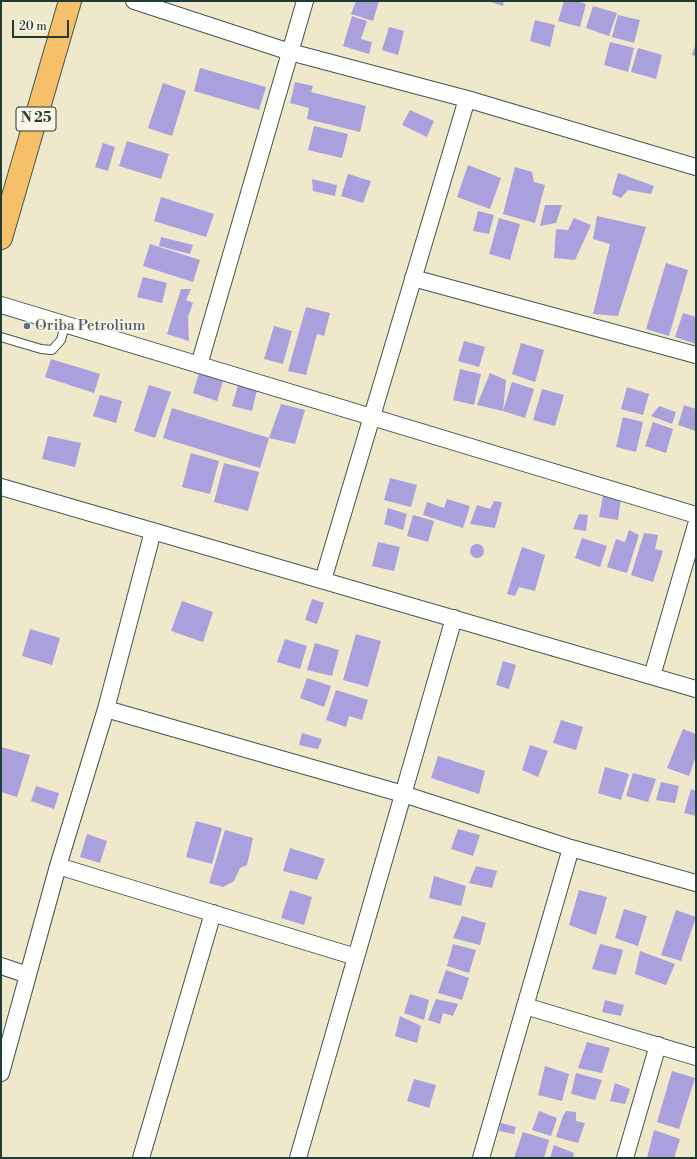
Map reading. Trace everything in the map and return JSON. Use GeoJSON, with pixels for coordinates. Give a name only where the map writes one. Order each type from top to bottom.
{"type":"FeatureCollection","features":[{"type":"Feature","properties":{"kind":"main road","name":"N 25"},"geometry":{"type":"LineString","coordinates":[[1,238],[70,1]]}},
{"type":"Feature","properties":{"kind":"street"},"geometry":{"type":"LineString","coordinates":[[134,1],[290,52],[467,99],[696,167]]}},
{"type":"Feature","properties":{"kind":"street"},"geometry":{"type":"LineString","coordinates":[[199,365],[305,1]]}},
{"type":"Feature","properties":{"kind":"street"},"geometry":{"type":"LineString","coordinates":[[323,580],[467,99]]}},
{"type":"Feature","properties":{"kind":"street"},"geometry":{"type":"LineString","coordinates":[[413,278],[696,355]]}},
{"type":"Feature","properties":{"kind":"street"},"geometry":{"type":"LineString","coordinates":[[1,305],[696,515]]}},
{"type":"Feature","properties":{"kind":"street"},"geometry":{"type":"LineString","coordinates":[[1,487],[696,689]]}},
{"type":"Feature","properties":{"kind":"street"},"geometry":{"type":"LineString","coordinates":[[652,676],[696,525]]}},
{"type":"Feature","properties":{"kind":"street"},"geometry":{"type":"LineString","coordinates":[[1,1072],[58,866],[106,709],[153,531]]}},
{"type":"Feature","properties":{"kind":"street"},"geometry":{"type":"LineString","coordinates":[[298,1158],[454,618]]}},
{"type":"Feature","properties":{"kind":"street"},"geometry":{"type":"LineString","coordinates":[[106,709],[403,794],[571,848],[696,883]]}},
{"type":"Feature","properties":{"kind":"street"},"geometry":{"type":"LineString","coordinates":[[481,1158],[571,848]]}},
{"type":"Feature","properties":{"kind":"street"},"geometry":{"type":"LineString","coordinates":[[58,866],[356,957]]}},
{"type":"Feature","properties":{"kind":"street"},"geometry":{"type":"LineString","coordinates":[[141,1158],[213,913]]}},
{"type":"Feature","properties":{"kind":"street"},"geometry":{"type":"LineString","coordinates":[[1,966],[28,975]]}},
{"type":"Feature","properties":{"kind":"street"},"geometry":{"type":"LineString","coordinates":[[526,1006],[696,1057]]}},
{"type":"Feature","properties":{"kind":"street"},"geometry":{"type":"LineString","coordinates":[[625,1158],[658,1045]]}},
{"type":"Feature","properties":{"kind":"lane"},"geometry":{"type":"LineString","coordinates":[[1,337],[41,350],[52,350],[61,340],[65,325]]}},
{"type":"Feature","properties":{"kind":"building"},"geometry":{"type":"Polygon","coordinates":[[[356,1],[379,1],[373,21],[351,14],[356,1]]]}},
{"type":"Feature","properties":{"kind":"building"},"geometry":{"type":"Polygon","coordinates":[[[488,1],[504,1],[503,6],[488,1]]]}},
{"type":"Feature","properties":{"kind":"building"},"geometry":{"type":"Polygon","coordinates":[[[564,1],[576,1],[586,4],[580,27],[558,21],[564,1]]]}},
{"type":"Feature","properties":{"kind":"building"},"geometry":{"type":"Polygon","coordinates":[[[593,6],[617,13],[609,36],[586,28],[593,6]]]}},
{"type":"Feature","properties":{"kind":"building"},"geometry":{"type":"Polygon","coordinates":[[[618,15],[640,20],[634,43],[612,37],[618,15]]]}},
{"type":"Feature","properties":{"kind":"building"},"geometry":{"type":"Polygon","coordinates":[[[352,16],[367,21],[361,39],[372,42],[369,54],[343,46],[352,16]]]}},
{"type":"Feature","properties":{"kind":"building"},"geometry":{"type":"Polygon","coordinates":[[[535,20],[555,25],[550,47],[530,41],[535,20]]]}},
{"type":"Feature","properties":{"kind":"building"},"geometry":{"type":"Polygon","coordinates":[[[389,27],[404,31],[398,55],[382,50],[389,27]]]}},
{"type":"Feature","properties":{"kind":"building"},"geometry":{"type":"Polygon","coordinates":[[[610,42],[634,48],[628,72],[604,65],[610,42]]]}},
{"type":"Feature","properties":{"kind":"building"},"geometry":{"type":"Polygon","coordinates":[[[696,43],[696,56],[692,55],[696,43]]]}},
{"type":"Feature","properties":{"kind":"building"},"geometry":{"type":"Polygon","coordinates":[[[638,48],[662,55],[656,79],[631,72],[638,48]]]}},
{"type":"Feature","properties":{"kind":"building"},"geometry":{"type":"Polygon","coordinates":[[[200,68],[266,87],[259,110],[194,91],[200,68]]]}},
{"type":"Feature","properties":{"kind":"building"},"geometry":{"type":"Polygon","coordinates":[[[295,82],[313,86],[311,92],[366,106],[360,132],[307,119],[309,108],[290,103],[295,82]]]}},
{"type":"Feature","properties":{"kind":"building"},"geometry":{"type":"Polygon","coordinates":[[[163,83],[186,91],[172,136],[148,128],[163,83]]]}},
{"type":"Feature","properties":{"kind":"building"},"geometry":{"type":"Polygon","coordinates":[[[410,110],[434,121],[427,137],[402,125],[410,110]]]}},
{"type":"Feature","properties":{"kind":"building"},"geometry":{"type":"Polygon","coordinates":[[[314,126],[348,134],[342,158],[308,150],[314,126]]]}},
{"type":"Feature","properties":{"kind":"building"},"geometry":{"type":"Polygon","coordinates":[[[127,141],[169,154],[161,179],[119,166],[127,141]]]}},
{"type":"Feature","properties":{"kind":"building"},"geometry":{"type":"Polygon","coordinates":[[[103,143],[115,147],[108,171],[95,167],[103,143]]]}},
{"type":"Feature","properties":{"kind":"building"},"geometry":{"type":"Polygon","coordinates":[[[468,165],[501,178],[490,209],[457,197],[468,165]]]}},
{"type":"Feature","properties":{"kind":"building"},"geometry":{"type":"Polygon","coordinates":[[[515,167],[532,172],[534,182],[545,185],[535,223],[503,214],[515,167]]]}},
{"type":"Feature","properties":{"kind":"building"},"geometry":{"type":"Polygon","coordinates":[[[618,173],[654,186],[651,194],[628,190],[621,198],[612,194],[618,173]]]}},
{"type":"Feature","properties":{"kind":"building"},"geometry":{"type":"Polygon","coordinates":[[[348,174],[371,181],[363,203],[341,196],[348,174]]]}},
{"type":"Feature","properties":{"kind":"building"},"geometry":{"type":"Polygon","coordinates":[[[312,179],[337,185],[335,196],[313,191],[312,179]]]}},
{"type":"Feature","properties":{"kind":"building"},"geometry":{"type":"Polygon","coordinates":[[[161,197],[214,214],[206,237],[154,221],[161,197]]]}},
{"type":"Feature","properties":{"kind":"building"},"geometry":{"type":"Polygon","coordinates":[[[545,205],[562,205],[556,223],[540,226],[545,205]]]}},
{"type":"Feature","properties":{"kind":"building"},"geometry":{"type":"Polygon","coordinates":[[[478,211],[494,215],[489,234],[473,231],[478,211]]]}},
{"type":"Feature","properties":{"kind":"building"},"geometry":{"type":"Polygon","coordinates":[[[597,216],[646,227],[618,316],[593,314],[610,244],[593,239],[597,216]]]}},
{"type":"Feature","properties":{"kind":"building"},"geometry":{"type":"Polygon","coordinates":[[[499,218],[520,224],[510,260],[489,254],[499,218]]]}},
{"type":"Feature","properties":{"kind":"building"},"geometry":{"type":"Polygon","coordinates":[[[574,218],[591,225],[575,260],[554,258],[556,229],[568,230],[574,218]]]}},
{"type":"Feature","properties":{"kind":"building"},"geometry":{"type":"Polygon","coordinates":[[[161,237],[193,245],[190,254],[159,246],[161,237]]]}},
{"type":"Feature","properties":{"kind":"building"},"geometry":{"type":"Polygon","coordinates":[[[150,244],[200,260],[193,282],[143,266],[150,244]]]}},
{"type":"Feature","properties":{"kind":"building"},"geometry":{"type":"Polygon","coordinates":[[[666,263],[688,270],[669,336],[646,329],[666,263]]]}},
{"type":"Feature","properties":{"kind":"building"},"geometry":{"type":"Polygon","coordinates":[[[143,277],[167,283],[162,303],[137,297],[143,277]]]}},
{"type":"Feature","properties":{"kind":"building"},"geometry":{"type":"Polygon","coordinates":[[[181,289],[191,289],[186,300],[193,303],[188,317],[189,341],[167,334],[181,289]]]}},
{"type":"Feature","properties":{"kind":"building"},"geometry":{"type":"Polygon","coordinates":[[[306,307],[330,313],[324,336],[317,334],[306,375],[288,371],[306,307]]]}},
{"type":"Feature","properties":{"kind":"building"},"geometry":{"type":"Polygon","coordinates":[[[683,313],[696,317],[696,344],[675,337],[683,313]]]}},
{"type":"Feature","properties":{"kind":"building"},"geometry":{"type":"Polygon","coordinates":[[[274,326],[292,331],[283,364],[264,359],[274,326]]]}},
{"type":"Feature","properties":{"kind":"building"},"geometry":{"type":"Polygon","coordinates":[[[464,341],[485,347],[479,367],[458,361],[464,341]]]}},
{"type":"Feature","properties":{"kind":"building"},"geometry":{"type":"Polygon","coordinates":[[[521,343],[544,350],[535,382],[512,374],[521,343]]]}},
{"type":"Feature","properties":{"kind":"building"},"geometry":{"type":"Polygon","coordinates":[[[51,359],[100,374],[94,393],[45,377],[51,359]]]}},
{"type":"Feature","properties":{"kind":"building"},"geometry":{"type":"Polygon","coordinates":[[[460,369],[481,374],[474,405],[453,400],[460,369]]]}},
{"type":"Feature","properties":{"kind":"building"},"geometry":{"type":"Polygon","coordinates":[[[199,373],[223,381],[217,401],[193,393],[199,373]]]}},
{"type":"Feature","properties":{"kind":"building"},"geometry":{"type":"Polygon","coordinates":[[[490,373],[506,380],[503,411],[477,405],[490,373]]]}},
{"type":"Feature","properties":{"kind":"building"},"geometry":{"type":"Polygon","coordinates":[[[512,382],[534,389],[525,418],[503,411],[512,382]]]}},
{"type":"Feature","properties":{"kind":"building"},"geometry":{"type":"Polygon","coordinates":[[[149,385],[171,392],[155,438],[134,431],[149,385]]]}},
{"type":"Feature","properties":{"kind":"building"},"geometry":{"type":"Polygon","coordinates":[[[238,385],[257,390],[252,411],[232,406],[238,385]]]}},
{"type":"Feature","properties":{"kind":"building"},"geometry":{"type":"Polygon","coordinates":[[[627,387],[649,394],[643,415],[621,409],[627,387]]]}},
{"type":"Feature","properties":{"kind":"building"},"geometry":{"type":"Polygon","coordinates":[[[542,389],[564,395],[555,426],[533,420],[542,389]]]}},
{"type":"Feature","properties":{"kind":"building"},"geometry":{"type":"Polygon","coordinates":[[[100,395],[122,401],[116,423],[93,416],[100,395]]]}},
{"type":"Feature","properties":{"kind":"building"},"geometry":{"type":"Polygon","coordinates":[[[281,404],[305,410],[295,444],[269,438],[281,404]]]}},
{"type":"Feature","properties":{"kind":"building"},"geometry":{"type":"Polygon","coordinates":[[[684,405],[696,409],[696,431],[678,425],[684,405]]]}},
{"type":"Feature","properties":{"kind":"building"},"geometry":{"type":"Polygon","coordinates":[[[659,406],[676,412],[672,424],[651,416],[659,406]]]}},
{"type":"Feature","properties":{"kind":"building"},"geometry":{"type":"Polygon","coordinates":[[[172,408],[269,438],[260,468],[163,438],[172,408]]]}},
{"type":"Feature","properties":{"kind":"building"},"geometry":{"type":"Polygon","coordinates":[[[623,417],[643,422],[636,452],[616,447],[623,417]]]}},
{"type":"Feature","properties":{"kind":"building"},"geometry":{"type":"Polygon","coordinates":[[[653,422],[673,429],[666,453],[645,446],[653,422]]]}},
{"type":"Feature","properties":{"kind":"building"},"geometry":{"type":"Polygon","coordinates":[[[48,436],[81,443],[75,467],[42,459],[48,436]]]}},
{"type":"Feature","properties":{"kind":"building"},"geometry":{"type":"Polygon","coordinates":[[[191,453],[219,461],[210,494],[182,487],[191,453]]]}},
{"type":"Feature","properties":{"kind":"building"},"geometry":{"type":"Polygon","coordinates":[[[224,463],[259,472],[248,511],[214,502],[224,463]]]}},
{"type":"Feature","properties":{"kind":"building"},"geometry":{"type":"Polygon","coordinates":[[[390,478],[417,485],[411,507],[384,500],[390,478]]]}},
{"type":"Feature","properties":{"kind":"building"},"geometry":{"type":"Polygon","coordinates":[[[603,496],[621,498],[618,520],[599,517],[603,496]]]}},
{"type":"Feature","properties":{"kind":"building"},"geometry":{"type":"Polygon","coordinates":[[[447,499],[470,506],[463,528],[423,515],[427,502],[444,508],[447,499]]]}},
{"type":"Feature","properties":{"kind":"building"},"geometry":{"type":"Polygon","coordinates":[[[494,501],[502,502],[495,528],[470,524],[477,505],[490,509],[494,501]]]}},
{"type":"Feature","properties":{"kind":"building"},"geometry":{"type":"Polygon","coordinates":[[[388,508],[407,514],[403,530],[384,524],[388,508]]]}},
{"type":"Feature","properties":{"kind":"building"},"geometry":{"type":"Polygon","coordinates":[[[579,514],[588,515],[586,531],[573,529],[579,514]]]}},
{"type":"Feature","properties":{"kind":"building"},"geometry":{"type":"Polygon","coordinates":[[[413,515],[434,521],[428,542],[407,536],[413,515]]]}},
{"type":"Feature","properties":{"kind":"building"},"geometry":{"type":"Polygon","coordinates":[[[629,530],[639,535],[627,573],[607,567],[616,539],[625,542],[629,530]]]}},
{"type":"Feature","properties":{"kind":"building"},"geometry":{"type":"Polygon","coordinates":[[[644,533],[658,535],[655,549],[663,551],[653,582],[631,575],[644,533]]]}},
{"type":"Feature","properties":{"kind":"building"},"geometry":{"type":"Polygon","coordinates":[[[582,538],[607,546],[600,567],[575,558],[582,538]]]}},
{"type":"Feature","properties":{"kind":"building"},"geometry":{"type":"Polygon","coordinates":[[[378,542],[400,547],[394,571],[372,566],[378,542]]]}},
{"type":"Feature","properties":{"kind":"building"},"geometry":{"type":"Polygon","coordinates":[[[474,544],[480,544],[484,548],[484,554],[480,558],[474,558],[470,554],[470,548],[474,544]]]}},
{"type":"Feature","properties":{"kind":"building"},"geometry":{"type":"Polygon","coordinates":[[[522,547],[545,555],[535,591],[519,587],[515,596],[507,594],[522,547]]]}},
{"type":"Feature","properties":{"kind":"building"},"geometry":{"type":"Polygon","coordinates":[[[312,599],[324,603],[317,624],[305,620],[312,599]]]}},
{"type":"Feature","properties":{"kind":"building"},"geometry":{"type":"Polygon","coordinates":[[[182,601],[213,612],[203,642],[171,631],[182,601]]]}},
{"type":"Feature","properties":{"kind":"building"},"geometry":{"type":"Polygon","coordinates":[[[30,629],[60,638],[52,665],[22,656],[30,629]]]}},
{"type":"Feature","properties":{"kind":"building"},"geometry":{"type":"Polygon","coordinates":[[[356,634],[381,641],[368,687],[343,680],[356,634]]]}},
{"type":"Feature","properties":{"kind":"building"},"geometry":{"type":"Polygon","coordinates":[[[285,639],[307,646],[300,669],[277,662],[285,639]]]}},
{"type":"Feature","properties":{"kind":"building"},"geometry":{"type":"Polygon","coordinates":[[[315,643],[339,650],[332,676],[307,670],[315,643]]]}},
{"type":"Feature","properties":{"kind":"building"},"geometry":{"type":"Polygon","coordinates":[[[503,661],[516,665],[509,689],[496,685],[503,661]]]}},
{"type":"Feature","properties":{"kind":"building"},"geometry":{"type":"Polygon","coordinates":[[[307,678],[331,686],[324,707],[300,698],[307,678]]]}},
{"type":"Feature","properties":{"kind":"building"},"geometry":{"type":"Polygon","coordinates":[[[336,690],[368,700],[362,720],[349,716],[346,727],[326,720],[336,690]]]}},
{"type":"Feature","properties":{"kind":"building"},"geometry":{"type":"Polygon","coordinates":[[[561,720],[583,727],[576,750],[553,743],[561,720]]]}},
{"type":"Feature","properties":{"kind":"building"},"geometry":{"type":"Polygon","coordinates":[[[683,729],[696,734],[696,756],[689,776],[667,768],[683,729]]]}},
{"type":"Feature","properties":{"kind":"building"},"geometry":{"type":"Polygon","coordinates":[[[302,733],[322,739],[318,749],[299,745],[302,733]]]}},
{"type":"Feature","properties":{"kind":"building"},"geometry":{"type":"Polygon","coordinates":[[[530,745],[548,751],[538,777],[522,770],[530,745]]]}},
{"type":"Feature","properties":{"kind":"building"},"geometry":{"type":"Polygon","coordinates":[[[1,747],[30,755],[17,797],[1,792],[1,747]]]}},
{"type":"Feature","properties":{"kind":"building"},"geometry":{"type":"Polygon","coordinates":[[[438,756],[485,771],[479,794],[431,778],[438,756]]]}},
{"type":"Feature","properties":{"kind":"building"},"geometry":{"type":"Polygon","coordinates":[[[605,767],[629,774],[621,800],[598,793],[605,767]]]}},
{"type":"Feature","properties":{"kind":"building"},"geometry":{"type":"Polygon","coordinates":[[[633,773],[656,779],[648,802],[626,796],[633,773]]]}},
{"type":"Feature","properties":{"kind":"building"},"geometry":{"type":"Polygon","coordinates":[[[661,782],[679,786],[675,803],[656,800],[661,782]]]}},
{"type":"Feature","properties":{"kind":"building"},"geometry":{"type":"Polygon","coordinates":[[[36,786],[59,793],[54,809],[31,801],[36,786]]]}},
{"type":"Feature","properties":{"kind":"building"},"geometry":{"type":"Polygon","coordinates":[[[691,789],[696,791],[696,816],[684,813],[691,789]]]}},
{"type":"Feature","properties":{"kind":"building"},"geometry":{"type":"Polygon","coordinates":[[[196,821],[222,828],[212,864],[186,857],[196,821]]]}},
{"type":"Feature","properties":{"kind":"building"},"geometry":{"type":"Polygon","coordinates":[[[458,829],[480,835],[473,856],[451,849],[458,829]]]}},
{"type":"Feature","properties":{"kind":"building"},"geometry":{"type":"Polygon","coordinates":[[[225,830],[253,838],[247,865],[240,868],[234,881],[223,887],[209,883],[225,830]]]}},
{"type":"Feature","properties":{"kind":"building"},"geometry":{"type":"Polygon","coordinates":[[[87,834],[107,841],[100,863],[80,857],[87,834]]]}},
{"type":"Feature","properties":{"kind":"building"},"geometry":{"type":"Polygon","coordinates":[[[290,848],[325,859],[317,880],[283,871],[290,848]]]}},
{"type":"Feature","properties":{"kind":"building"},"geometry":{"type":"Polygon","coordinates":[[[476,866],[497,871],[492,888],[469,883],[476,866]]]}},
{"type":"Feature","properties":{"kind":"building"},"geometry":{"type":"Polygon","coordinates":[[[434,876],[466,886],[461,906],[429,898],[434,876]]]}},
{"type":"Feature","properties":{"kind":"building"},"geometry":{"type":"Polygon","coordinates":[[[290,890],[312,897],[304,925],[281,918],[290,890]]]}},
{"type":"Feature","properties":{"kind":"building"},"geometry":{"type":"Polygon","coordinates":[[[579,890],[607,897],[596,935],[569,925],[579,890]]]}},
{"type":"Feature","properties":{"kind":"building"},"geometry":{"type":"Polygon","coordinates":[[[624,909],[647,916],[638,946],[615,938],[624,909]]]}},
{"type":"Feature","properties":{"kind":"building"},"geometry":{"type":"Polygon","coordinates":[[[676,910],[696,917],[681,961],[661,955],[676,910]]]}},
{"type":"Feature","properties":{"kind":"building"},"geometry":{"type":"Polygon","coordinates":[[[462,916],[486,923],[480,945],[453,938],[462,916]]]}},
{"type":"Feature","properties":{"kind":"building"},"geometry":{"type":"Polygon","coordinates":[[[453,944],[476,950],[469,973],[447,966],[453,944]]]}},
{"type":"Feature","properties":{"kind":"building"},"geometry":{"type":"Polygon","coordinates":[[[600,944],[623,950],[616,975],[592,969],[600,944]]]}},
{"type":"Feature","properties":{"kind":"building"},"geometry":{"type":"Polygon","coordinates":[[[640,951],[675,964],[666,985],[635,974],[640,951]]]}},
{"type":"Feature","properties":{"kind":"building"},"geometry":{"type":"Polygon","coordinates":[[[446,970],[469,978],[462,1000],[438,993],[446,970]]]}},
{"type":"Feature","properties":{"kind":"building"},"geometry":{"type":"Polygon","coordinates":[[[410,994],[429,1000],[424,1020],[404,1013],[410,994]]]}},
{"type":"Feature","properties":{"kind":"building"},"geometry":{"type":"Polygon","coordinates":[[[436,999],[458,1004],[453,1016],[443,1013],[440,1024],[428,1020],[436,999]]]}},
{"type":"Feature","properties":{"kind":"building"},"geometry":{"type":"Polygon","coordinates":[[[605,1000],[624,1005],[621,1016],[602,1012],[605,1000]]]}},
{"type":"Feature","properties":{"kind":"building"},"geometry":{"type":"Polygon","coordinates":[[[400,1016],[421,1026],[417,1043],[395,1036],[400,1016]]]}},
{"type":"Feature","properties":{"kind":"building"},"geometry":{"type":"Polygon","coordinates":[[[587,1042],[610,1048],[602,1073],[578,1068],[587,1042]]]}},
{"type":"Feature","properties":{"kind":"building"},"geometry":{"type":"Polygon","coordinates":[[[545,1066],[569,1074],[562,1101],[538,1095],[545,1066]]]}},
{"type":"Feature","properties":{"kind":"building"},"geometry":{"type":"Polygon","coordinates":[[[672,1071],[695,1078],[679,1129],[657,1122],[672,1071]]]}},
{"type":"Feature","properties":{"kind":"building"},"geometry":{"type":"Polygon","coordinates":[[[576,1073],[602,1080],[595,1100],[571,1094],[576,1073]]]}},
{"type":"Feature","properties":{"kind":"building"},"geometry":{"type":"Polygon","coordinates":[[[414,1079],[436,1085],[429,1108],[407,1101],[414,1079]]]}},
{"type":"Feature","properties":{"kind":"building"},"geometry":{"type":"Polygon","coordinates":[[[615,1083],[630,1089],[625,1104],[610,1101],[615,1083]]]}},
{"type":"Feature","properties":{"kind":"building"},"geometry":{"type":"Polygon","coordinates":[[[539,1111],[557,1118],[551,1136],[532,1130],[539,1111]]]}},
{"type":"Feature","properties":{"kind":"building"},"geometry":{"type":"Polygon","coordinates":[[[566,1111],[576,1112],[576,1121],[585,1123],[578,1143],[556,1137],[566,1111]]]}},
{"type":"Feature","properties":{"kind":"building"},"geometry":{"type":"Polygon","coordinates":[[[501,1123],[516,1127],[514,1134],[499,1131],[501,1123]]]}},
{"type":"Feature","properties":{"kind":"building"},"geometry":{"type":"Polygon","coordinates":[[[654,1130],[680,1139],[674,1158],[647,1158],[654,1130]]]}},
{"type":"Feature","properties":{"kind":"building"},"geometry":{"type":"Polygon","coordinates":[[[523,1132],[549,1140],[544,1158],[514,1158],[523,1132]]]}},
{"type":"Feature","properties":{"kind":"building"},"geometry":{"type":"Polygon","coordinates":[[[554,1145],[574,1153],[573,1158],[550,1158],[554,1145]]]}},
{"type":"Feature","properties":{"kind":"place","name":"Oriba Petrolium"},"geometry":{"type":"Point","coordinates":[27,326]}}]}
